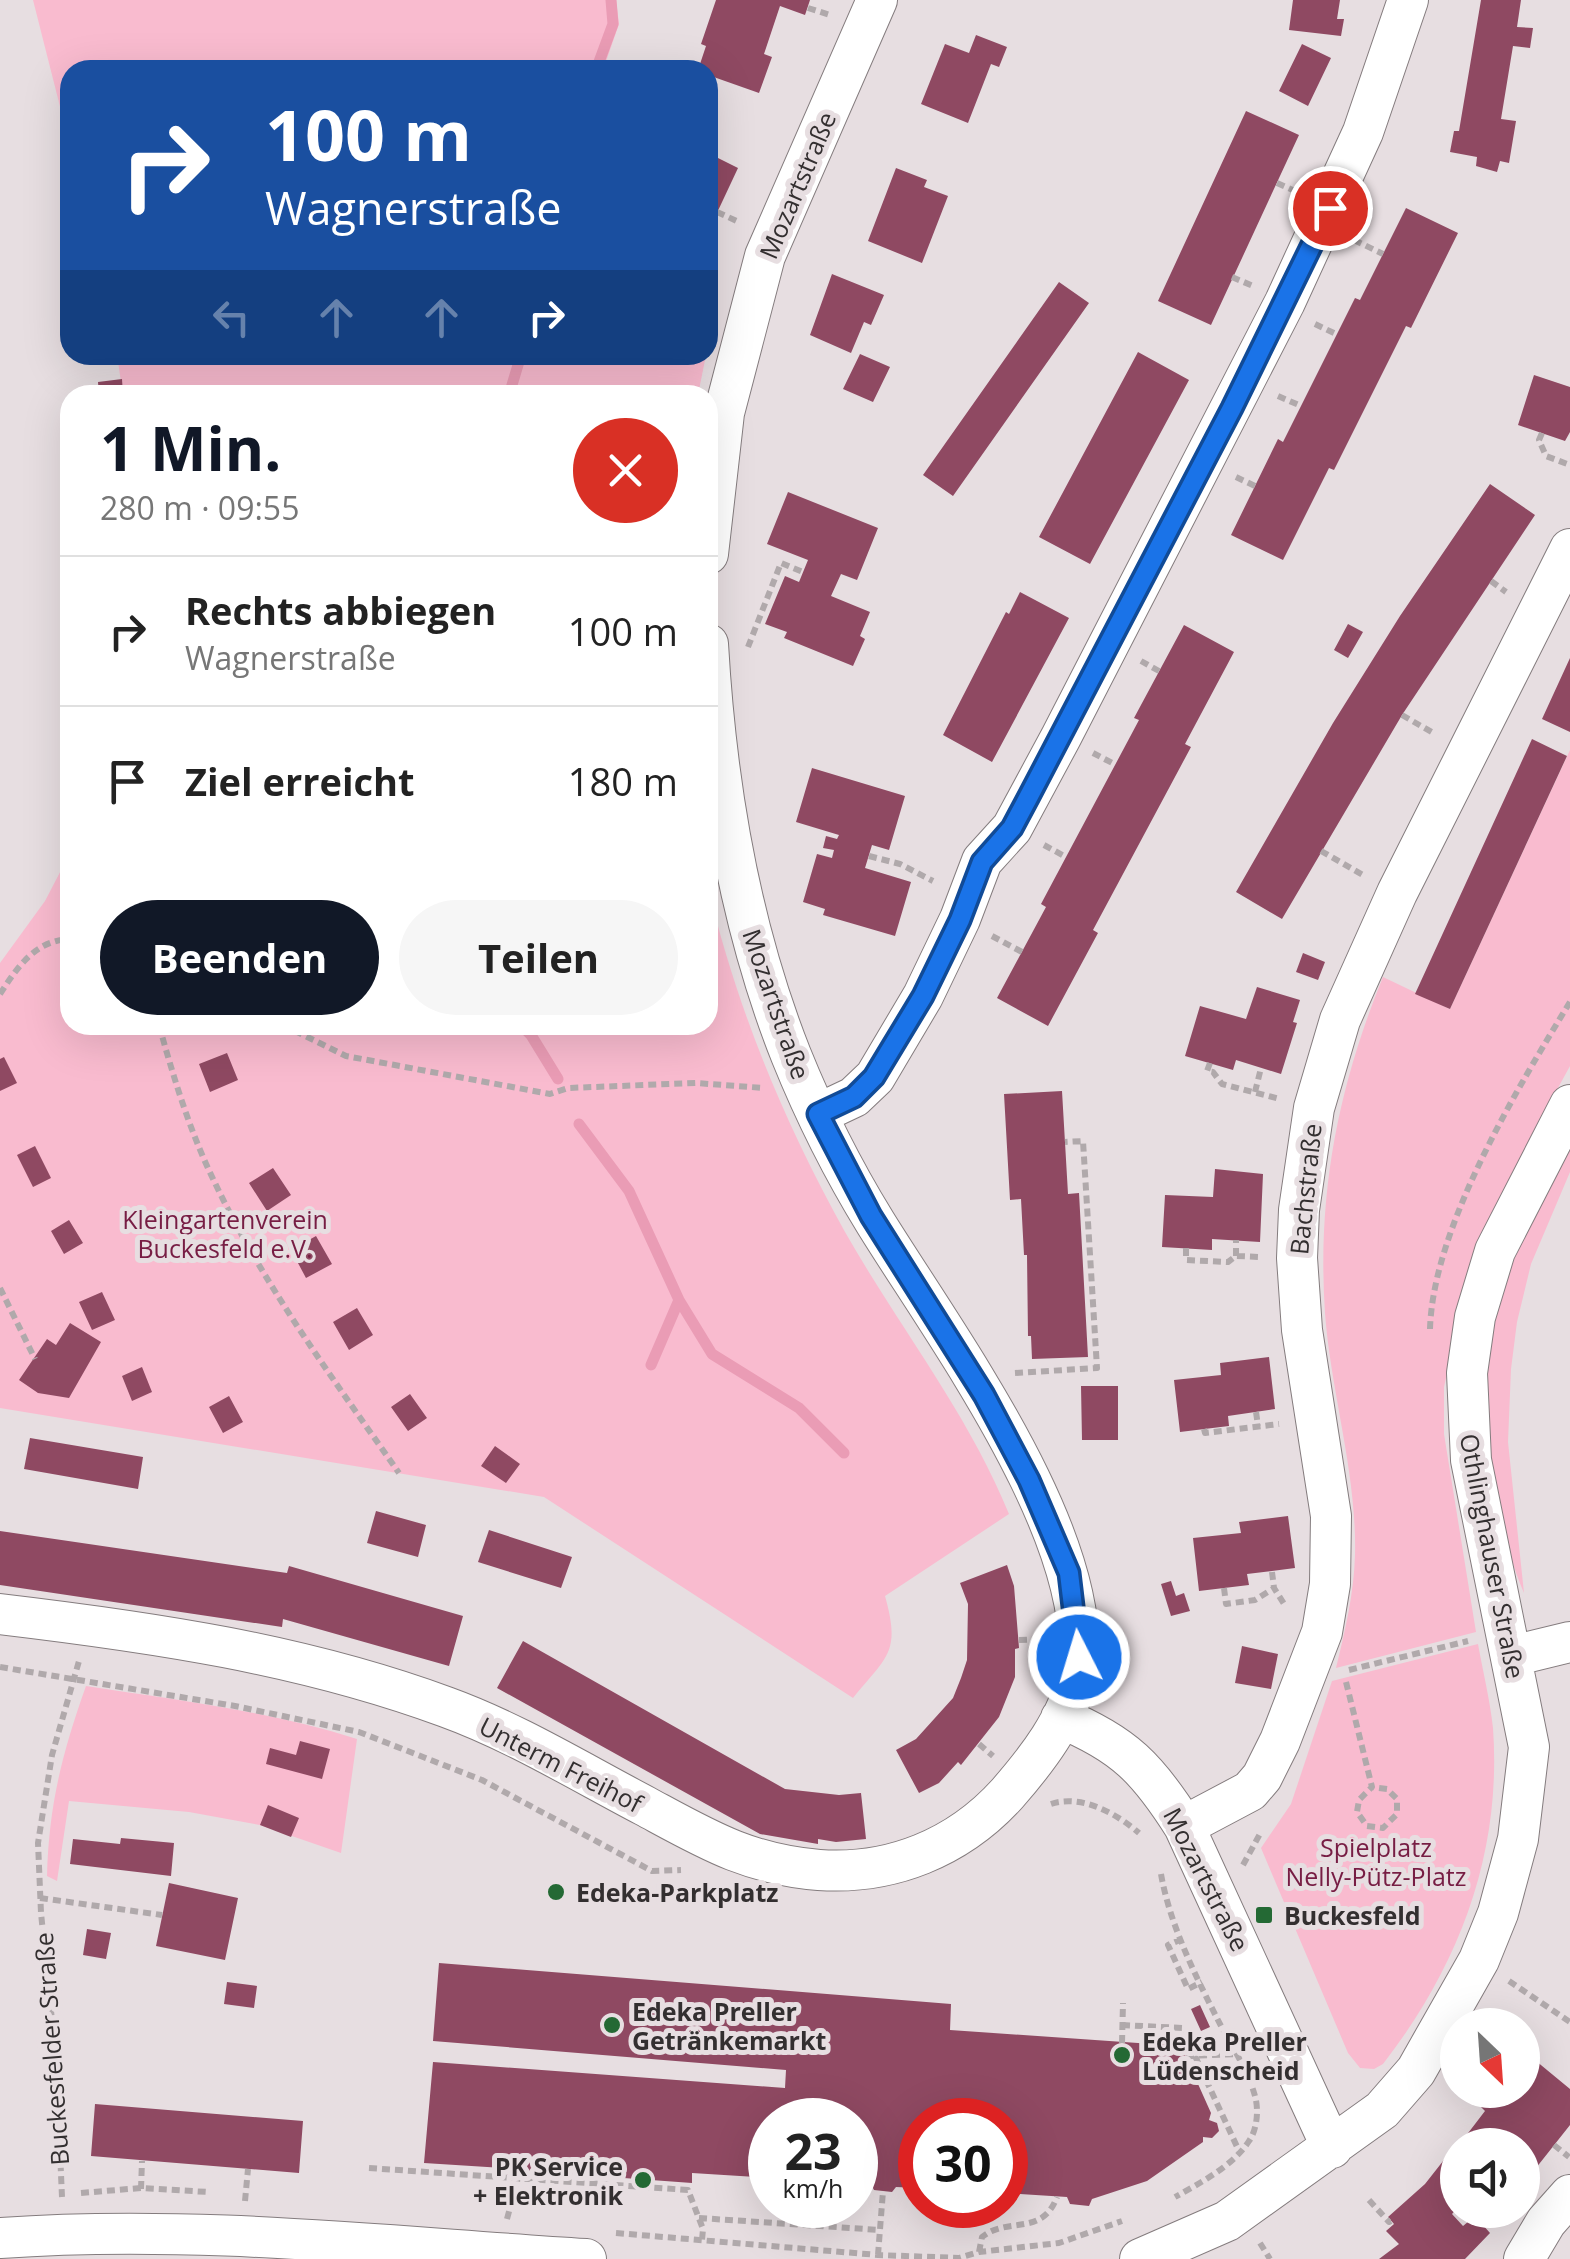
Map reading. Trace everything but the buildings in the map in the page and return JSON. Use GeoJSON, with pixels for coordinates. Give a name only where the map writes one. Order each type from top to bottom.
{"type":"FeatureCollection","features":[{"type":"Feature","properties":{"kind":"street","name":"Mozartstraße"},"geometry":{"type":"LineString","coordinates":[[718,466],[724,413],[765,256],[876,0]]}},
{"type":"Feature","properties":{"kind":"street"},"geometry":{"type":"LineString","coordinates":[[818,1114],[854,1097],[874,1077],[973,914],[982,862],[1012,828],[1285,302],[1363,132],[1408,0]]}},
{"type":"Feature","properties":{"kind":"street","name":"Bachstraße"},"geometry":{"type":"LineString","coordinates":[[1184,1826],[1250,1791],[1262,1777],[1322,1632],[1330,1584],[1331,1516],[1302,1330],[1297,1258],[1299,1210],[1314,1108],[1340,1020],[1398,894],[1570,550]]}},
{"type":"Feature","properties":{"kind":"street","name":"Mozartstraße"},"geometry":{"type":"LineString","coordinates":[[718,763],[730,844],[754,945],[800,1075],[871,1216],[972,1375],[1029,1480],[1069,1573],[1079,1657],[1072,1696],[1061,1718],[1132,1757],[1184,1826],[1332,2148]]}},
{"type":"Feature","properties":{"kind":"street","name":"Othlinghauser Straße"},"geometry":{"type":"LineString","coordinates":[[1140,2259],[1227,2221],[1382,2110],[1409,2080],[1479,1960],[1498,1913],[1526,1796],[1530,1748],[1471,1460],[1467,1373],[1475,1317],[1495,1251],[1570,1105]]}},
{"type":"Feature","properties":{"kind":"street","name":"Unterm Freihof"},"geometry":{"type":"LineString","coordinates":[[0,1614],[234,1647],[396,1691],[510,1736],[725,1850],[768,1864],[822,1870],[886,1866],[936,1849],[971,1828],[1020,1779],[1061,1718]]}},
{"type":"Feature","properties":{"kind":"street"},"geometry":{"type":"LineString","coordinates":[[1512,1656],[1570,1642]]}},
{"type":"Feature","properties":{"kind":"street"},"geometry":{"type":"LineString","coordinates":[[1524,2259],[1546,2222],[1570,2195]]}},
{"type":"Feature","properties":{"kind":"street"},"geometry":{"type":"LineString","coordinates":[[0,2238],[63,2234],[186,2247],[310,2239],[586,2259]]}},
{"type":"Feature","properties":{"kind":"path"},"geometry":{"type":"LineString","coordinates":[[808,8],[835,17]]}},
{"type":"Feature","properties":{"kind":"path","name":"Mozartstraße"},"geometry":{"type":"LineString","coordinates":[[718,212],[744,224]]}},
{"type":"Feature","properties":{"kind":"path"},"geometry":{"type":"LineString","coordinates":[[1344,235],[1382,254]]}},
{"type":"Feature","properties":{"kind":"path"},"geometry":{"type":"LineString","coordinates":[[1268,391],[1301,406]]}},
{"type":"Feature","properties":{"kind":"path"},"geometry":{"type":"LineString","coordinates":[[1542,433],[1539,440],[1546,456],[1570,465]]}},
{"type":"Feature","properties":{"kind":"path"},"geometry":{"type":"LineString","coordinates":[[718,651],[747,648],[781,562],[804,572]]}},
{"type":"Feature","properties":{"kind":"path"},"geometry":{"type":"LineString","coordinates":[[869,856],[900,864],[1022,952]]}},
{"type":"Feature","properties":{"kind":"path"},"geometry":{"type":"LineString","coordinates":[[0,994],[28,956],[60,940]]}},
{"type":"Feature","properties":{"kind":"path"},"geometry":{"type":"LineString","coordinates":[[162,1035],[173,1079],[216,1185],[309,1345],[399,1474]]}},
{"type":"Feature","properties":{"kind":"path"},"geometry":{"type":"LineString","coordinates":[[303,1035],[346,1056],[550,1094],[568,1088],[696,1083],[772,1088],[800,1075]]}},
{"type":"Feature","properties":{"kind":"path"},"geometry":{"type":"LineString","coordinates":[[1210,1063],[1207,1071],[1213,1072],[1222,1084],[1255,1092],[1262,1068]]}},
{"type":"Feature","properties":{"kind":"path"},"geometry":{"type":"LineString","coordinates":[[972,1375],[1097,1368],[1085,1234],[1083,1141],[1065,1142]]}},
{"type":"Feature","properties":{"kind":"path"},"geometry":{"type":"LineString","coordinates":[[1186,1248],[1186,1260],[1228,1262],[1236,1256],[1236,1240]]}},
{"type":"Feature","properties":{"kind":"path"},"geometry":{"type":"LineString","coordinates":[[0,1288],[35,1359]]}},
{"type":"Feature","properties":{"kind":"path"},"geometry":{"type":"LineString","coordinates":[[1204,1430],[1205,1434],[1258,1426],[1256,1412]]}},
{"type":"Feature","properties":{"kind":"path"},"geometry":{"type":"LineString","coordinates":[[1224,1588],[1226,1604],[1255,1600],[1274,1588],[1272,1572]]}},
{"type":"Feature","properties":{"kind":"path","name":"Othlinghauser Straße"},"geometry":{"type":"LineString","coordinates":[[1372,1787],[1344,1671],[1476,1639]]}},
{"type":"Feature","properties":{"kind":"path","name":"Unterm Freihof"},"geometry":{"type":"LineString","coordinates":[[0,1667],[76,1677],[359,1732],[482,1780],[652,1871],[698,1869]]}},
{"type":"Feature","properties":{"kind":"path"},"geometry":{"type":"LineString","coordinates":[[76,1677],[52,1754],[43,1799],[38,1843],[40,1898],[162,1915]]}},
{"type":"Feature","properties":{"kind":"path"},"geometry":{"type":"LineString","coordinates":[[1372,1787],[1387,1789],[1397,1799],[1397,1814],[1383,1828],[1367,1826],[1356,1812],[1359,1800],[1372,1787]]}},
{"type":"Feature","properties":{"kind":"path","name":"Mozartstraße"},"geometry":{"type":"LineString","coordinates":[[1101,1810],[1127,1822],[1146,1839]]}},
{"type":"Feature","properties":{"kind":"path","name":"Mozartstraße"},"geometry":{"type":"LineString","coordinates":[[1242,1869],[1257,1836]]}},
{"type":"Feature","properties":{"kind":"path","name":"Mozartstraße"},"geometry":{"type":"LineString","coordinates":[[1160,1868],[1166,1902],[1256,2097],[1255,2129],[1248,2144],[1239,2151]]}},
{"type":"Feature","properties":{"kind":"path","name":"Buckesfelder Straße"},"geometry":{"type":"LineString","coordinates":[[40,1898],[56,2060],[62,2200]]}},
{"type":"Feature","properties":{"kind":"path","name":"Mozartstraße"},"geometry":{"type":"LineString","coordinates":[[1182,1939],[1168,1945],[1188,1989],[1202,1982]]}},
{"type":"Feature","properties":{"kind":"path"},"geometry":{"type":"LineString","coordinates":[[1479,1960],[1570,2022]]}},
{"type":"Feature","properties":{"kind":"path"},"geometry":{"type":"LineString","coordinates":[[1122,2042],[1123,2004]]}},
{"type":"Feature","properties":{"kind":"path"},"geometry":{"type":"LineString","coordinates":[[1122,2025],[1182,2028],[1239,2151],[1215,2173],[1167,2202]]}},
{"type":"Feature","properties":{"kind":"path"},"geometry":{"type":"LineString","coordinates":[[1186,2056],[1237,2054]]}},
{"type":"Feature","properties":{"kind":"path"},"geometry":{"type":"LineString","coordinates":[[1210,2117],[1224,2119]]}},
{"type":"Feature","properties":{"kind":"path"},"geometry":{"type":"LineString","coordinates":[[1554,2145],[1570,2158]]}},
{"type":"Feature","properties":{"kind":"path"},"geometry":{"type":"LineString","coordinates":[[142,2160],[141,2188],[210,2192]]}},
{"type":"Feature","properties":{"kind":"path"},"geometry":{"type":"LineString","coordinates":[[228,2194],[246,2194],[248,2168]]}},
{"type":"Feature","properties":{"kind":"path"},"geometry":{"type":"LineString","coordinates":[[369,2168],[605,2180],[688,2190],[699,2218],[702,2240],[878,2255],[959,2258],[980,2252],[1059,2244],[1130,2218]]}},
{"type":"Feature","properties":{"kind":"path"},"geometry":{"type":"LineString","coordinates":[[507,2213],[518,2177]]}},
{"type":"Feature","properties":{"kind":"path"},"geometry":{"type":"LineString","coordinates":[[878,2255],[883,2191]]}},
{"type":"Feature","properties":{"kind":"path"},"geometry":{"type":"LineString","coordinates":[[980,2252],[982,2236],[988,2231],[1036,2222],[1052,2210],[1057,2197]]}},
{"type":"Feature","properties":{"kind":"path"},"geometry":{"type":"LineString","coordinates":[[1369,2200],[1391,2221]]}},
{"type":"Feature","properties":{"kind":"path"},"geometry":{"type":"LineString","coordinates":[[699,2218],[880,2230]]}},
{"type":"Feature","properties":{"kind":"green space"},"geometry":{"type":"Polygon","coordinates":[[[33,0],[616,0],[619,24],[606,60],[60,60],[60,107],[33,0]]]}},
{"type":"Feature","properties":{"kind":"green space"},"geometry":{"type":"Polygon","coordinates":[[[118,365],[704,365],[700,385],[122,385],[118,365]]]}},
{"type":"Feature","properties":{"kind":"green space"},"geometry":{"type":"Polygon","coordinates":[[[1570,750],[1570,1066],[1541,1119],[1460,1315],[1444,1387],[1444,1434],[1476,1632],[1336,1668],[1351,1598],[1355,1524],[1328,1343],[1323,1269],[1328,1183],[1343,1100],[1383,977],[1450,1009],[1570,750]]]}},
{"type":"Feature","properties":{"kind":"green space","name":"Kleingartenverein Buckesfeld e.V."},"geometry":{"type":"Polygon","coordinates":[[[60,872],[60,1035],[718,1035],[718,924],[764,1064],[802,1149],[845,1232],[974,1441],[1009,1514],[885,1596],[892,1630],[888,1653],[853,1698],[544,1497],[0,1408],[0,963],[45,901],[60,872]]]}},
{"type":"Feature","properties":{"kind":"green space"},"geometry":{"type":"Polygon","coordinates":[[[1570,1142],[1570,1172],[1531,1264],[1511,1369],[1508,1442],[1524,1593],[1496,1494],[1487,1440],[1486,1372],[1497,1313],[1521,1236],[1570,1142]]]}},
{"type":"Feature","properties":{"kind":"green space","name":"Spielplatz Nelly-Pütz-Platz"},"geometry":{"type":"Polygon","coordinates":[[[1478,1644],[1493,1728],[1494,1775],[1482,1864],[1454,1948],[1434,1988],[1383,2064],[1374,2069],[1360,2068],[1348,2053],[1261,1848],[1291,1804],[1332,1681],[1478,1644]]]}},
{"type":"Feature","properties":{"kind":"green space"},"geometry":{"type":"Polygon","coordinates":[[[86,1686],[257,1714],[357,1739],[341,1853],[260,1825],[189,1812],[69,1801],[57,1881],[47,1876],[58,1780],[86,1686]]]}},
{"type":"Feature","properties":{"kind":"waterway"},"geometry":{"type":"LineString","coordinates":[[600,60],[613,24],[611,0]]}},
{"type":"Feature","properties":{"kind":"waterway"},"geometry":{"type":"LineString","coordinates":[[512,385],[518,365]]}},
{"type":"Feature","properties":{"kind":"waterway"},"geometry":{"type":"LineString","coordinates":[[531,1035],[558,1079]]}},
{"type":"Feature","properties":{"kind":"waterway"},"geometry":{"type":"LineString","coordinates":[[579,1124],[629,1191],[679,1300],[712,1354],[799,1408],[844,1453]]}},
{"type":"Feature","properties":{"kind":"waterway"},"geometry":{"type":"LineString","coordinates":[[651,1365],[679,1300]]}},
{"type":"Feature","properties":{"kind":"place","name":"Edeka-Parkplatz"},"geometry":{"type":"Point","coordinates":[556,1892]}},
{"type":"Feature","properties":{"kind":"place","name":"Buckesfeld"},"geometry":{"type":"Point","coordinates":[1264,1915]}},
{"type":"Feature","properties":{"kind":"place","name":"Edeka Preller Getränkemarkt"},"geometry":{"type":"Point","coordinates":[612,2025]}},
{"type":"Feature","properties":{"kind":"place","name":"Edeka Preller Lüdenscheid"},"geometry":{"type":"Point","coordinates":[1122,2055]}},
{"type":"Feature","properties":{"kind":"place","name":"PK Service + Elektronik"},"geometry":{"type":"Point","coordinates":[643,2180]}},
{"type":"Feature","properties":{"kind":"route"},"geometry":{"type":"LineString","coordinates":[[1079,1657],[1069,1573],[1029,1480],[996,1414],[871,1216],[818,1114],[854,1097],[874,1077],[923,996],[960,920],[982,862],[1012,828],[1093,676],[1330,208]]}}]}
